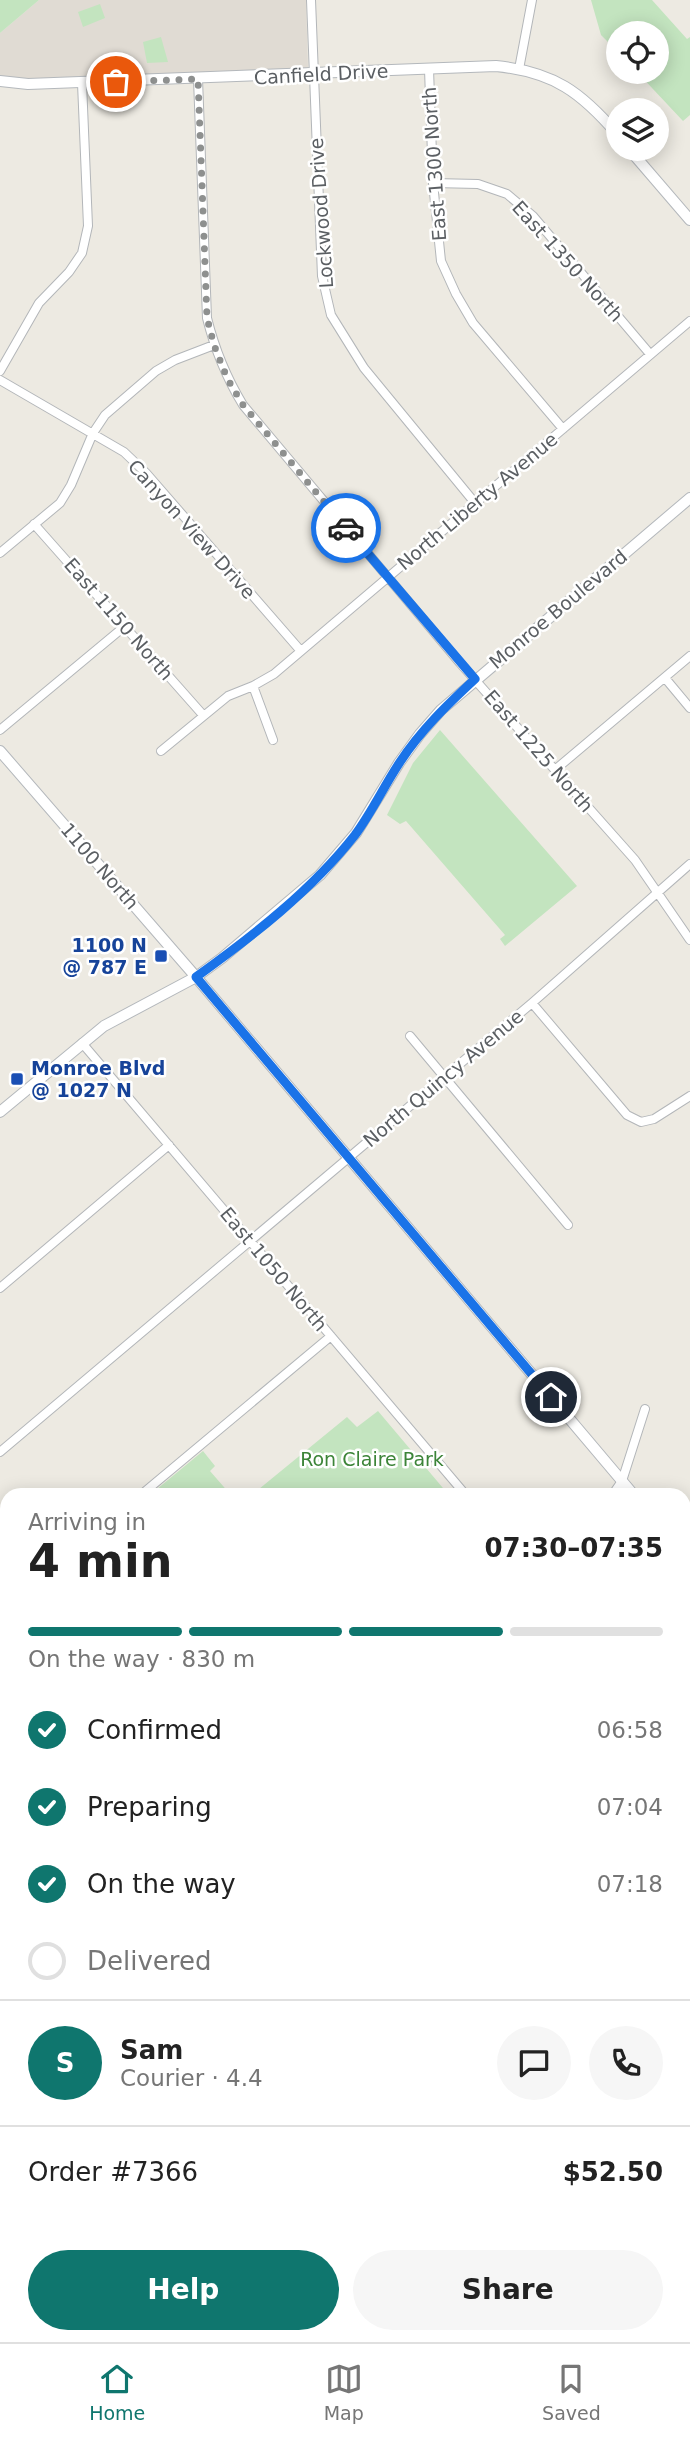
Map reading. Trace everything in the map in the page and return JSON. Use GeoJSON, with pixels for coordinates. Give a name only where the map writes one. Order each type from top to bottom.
{"type":"FeatureCollection","features":[{"type":"Feature","properties":{"kind":"street","name":"Lockwood Drive"},"geometry":{"type":"LineString","coordinates":[[311,0],[322,276],[331,315],[364,369],[475,503]]}},
{"type":"Feature","properties":{"kind":"street"},"geometry":{"type":"LineString","coordinates":[[519,68],[532,0]]}},
{"type":"Feature","properties":{"kind":"street","name":"Canfield Drive"},"geometry":{"type":"LineString","coordinates":[[0,81],[28,85],[496,66],[519,68],[549,77],[572,90],[606,121]]}},
{"type":"Feature","properties":{"kind":"street","name":"East 1300 North"},"geometry":{"type":"LineString","coordinates":[[429,69],[433,183],[441,261],[473,323],[563,429]]}},
{"type":"Feature","properties":{"kind":"street","name":"East 1225 North"},"geometry":{"type":"LineString","coordinates":[[198,79],[207,318],[227,378],[243,405],[387,576],[635,860],[690,940]]}},
{"type":"Feature","properties":{"kind":"street"},"geometry":{"type":"LineString","coordinates":[[0,370],[39,303],[69,272],[82,253],[88,226],[82,83]]}},
{"type":"Feature","properties":{"kind":"street"},"geometry":{"type":"LineString","coordinates":[[639,161],[690,220]]}},
{"type":"Feature","properties":{"kind":"street","name":"East 1350 North"},"geometry":{"type":"LineString","coordinates":[[433,183],[478,184],[507,194],[533,216],[650,354]]}},
{"type":"Feature","properties":{"kind":"street","name":"North Liberty Avenue"},"geometry":{"type":"LineString","coordinates":[[161,751],[228,696],[274,674],[690,321]]}},
{"type":"Feature","properties":{"kind":"street"},"geometry":{"type":"LineString","coordinates":[[0,552],[60,503],[71,485],[93,433],[105,415],[156,371],[175,360],[214,345]]}},
{"type":"Feature","properties":{"kind":"street","name":"Canyon View Drive"},"geometry":{"type":"LineString","coordinates":[[0,380],[124,452],[146,473],[300,650]]}},
{"type":"Feature","properties":{"kind":"street","name":"Monroe Boulevard"},"geometry":{"type":"LineString","coordinates":[[0,1112],[104,1026],[196,977],[242,942],[320,875],[356,833],[420,734],[441,710],[690,498]]}},
{"type":"Feature","properties":{"kind":"street","name":"East 1150 North"},"geometry":{"type":"LineString","coordinates":[[34,524],[203,715]]}},
{"type":"Feature","properties":{"kind":"street"},"geometry":{"type":"LineString","coordinates":[[0,730],[125,626]]}},
{"type":"Feature","properties":{"kind":"street"},"geometry":{"type":"LineString","coordinates":[[556,769],[690,656]]}},
{"type":"Feature","properties":{"kind":"street"},"geometry":{"type":"LineString","coordinates":[[665,678],[690,708]]}},
{"type":"Feature","properties":{"kind":"street"},"geometry":{"type":"LineString","coordinates":[[253,686],[272,740]]}},
{"type":"Feature","properties":{"kind":"street","name":"1100 North"},"geometry":{"type":"LineString","coordinates":[[0,751],[196,977],[628,1488]]}},
{"type":"Feature","properties":{"kind":"street","name":"North Quincy Avenue"},"geometry":{"type":"LineString","coordinates":[[0,1452],[532,1003],[690,864]]}},
{"type":"Feature","properties":{"kind":"street"},"geometry":{"type":"LineString","coordinates":[[532,1003],[627,1115],[642,1122],[654,1119],[690,1096]]}},
{"type":"Feature","properties":{"kind":"street"},"geometry":{"type":"LineString","coordinates":[[410,1036],[568,1225]]}},
{"type":"Feature","properties":{"kind":"street","name":"East 1050 North"},"geometry":{"type":"LineString","coordinates":[[82,1043],[460,1488]]}},
{"type":"Feature","properties":{"kind":"street"},"geometry":{"type":"LineString","coordinates":[[0,1288],[169,1145]]}},
{"type":"Feature","properties":{"kind":"street"},"geometry":{"type":"LineString","coordinates":[[149,1488],[331,1336]]}},
{"type":"Feature","properties":{"kind":"street"},"geometry":{"type":"LineString","coordinates":[[617,1488],[622,1481],[645,1409]]}},
{"type":"Feature","properties":{"kind":"shaded area"},"geometry":{"type":"Polygon","coordinates":[[[39,0],[306,0],[308,68],[77,79],[0,78],[0,33],[39,0]]]}},
{"type":"Feature","properties":{"kind":"green space"},"geometry":{"type":"Polygon","coordinates":[[[0,0],[39,0],[0,33],[0,0]]]}},
{"type":"Feature","properties":{"kind":"green space"},"geometry":{"type":"Polygon","coordinates":[[[591,0],[652,0],[687,39],[690,37],[690,115],[683,121],[669,106],[669,98],[661,98],[648,84],[669,84],[669,21],[606,21],[606,40],[601,35],[591,0]]]}},
{"type":"Feature","properties":{"kind":"green space"},"geometry":{"type":"Polygon","coordinates":[[[100,4],[105,18],[83,27],[78,12],[100,4]]]}},
{"type":"Feature","properties":{"kind":"green space"},"geometry":{"type":"Polygon","coordinates":[[[161,37],[168,62],[147,63],[143,42],[161,37]]]}},
{"type":"Feature","properties":{"kind":"green space"},"geometry":{"type":"Polygon","coordinates":[[[440,730],[577,886],[505,946],[500,939],[505,935],[406,821],[400,824],[387,815],[413,763],[440,730]]]}},
{"type":"Feature","properties":{"kind":"green space","name":"Ron Claire Park"},"geometry":{"type":"Polygon","coordinates":[[[378,1411],[443,1488],[260,1488],[347,1417],[357,1427],[378,1411]]]}},
{"type":"Feature","properties":{"kind":"green space"},"geometry":{"type":"Polygon","coordinates":[[[203,1451],[215,1466],[210,1471],[225,1488],[158,1488],[203,1451]]]}},
{"type":"Feature","properties":{"kind":"way so far"},"geometry":{"type":"LineString","coordinates":[[116,82],[198,79],[207,318],[214,345],[227,378],[243,405],[346,528]]}},
{"type":"Feature","properties":{"kind":"place","name":"1100 N @ 787 E"},"geometry":{"type":"Point","coordinates":[161,956]}},
{"type":"Feature","properties":{"kind":"place","name":"Monroe Blvd @ 1027 N"},"geometry":{"type":"Point","coordinates":[17,1079]}},
{"type":"Feature","properties":{"kind":"route"},"geometry":{"type":"LineString","coordinates":[[346,528],[475,679],[441,710],[420,734],[356,833],[320,875],[242,942],[196,977],[551,1397]]}}]}
